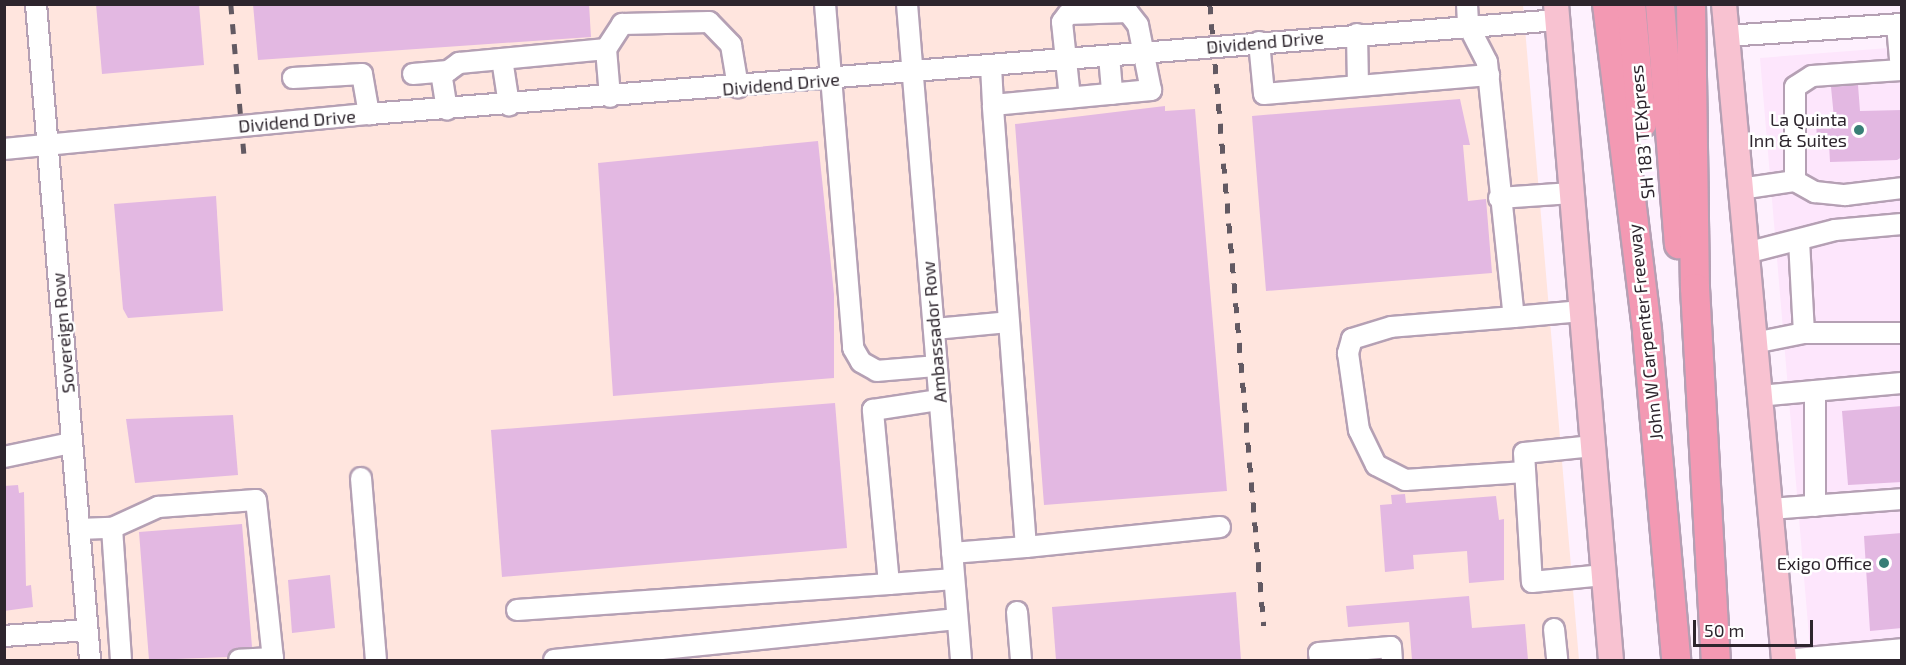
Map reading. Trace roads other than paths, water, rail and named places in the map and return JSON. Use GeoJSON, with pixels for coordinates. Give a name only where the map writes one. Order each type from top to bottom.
{"type":"FeatureCollection","features":[{"type":"Feature","properties":{"kind":"highway","name":"John W Carpenter Freeway"},"geometry":{"type":"LineString","coordinates":[[1607,4],[1647,332],[1676,660]]}},
{"type":"Feature","properties":{"kind":"highway","name":"SH 183 TEXpress"},"geometry":{"type":"LineString","coordinates":[[1631,4],[1653,250],[1647,332]]}},
{"type":"Feature","properties":{"kind":"highway","name":"SH 183 TEXpress"},"geometry":{"type":"LineString","coordinates":[[1660,4],[1677,237],[1695,288]]}},
{"type":"Feature","properties":{"kind":"highway"},"geometry":{"type":"LineString","coordinates":[[1691,4],[1695,288],[1716,660]]}},
{"type":"Feature","properties":{"kind":"main road"},"geometry":{"type":"LineString","coordinates":[[1724,4],[1784,660]]}},
{"type":"Feature","properties":{"kind":"main road"},"geometry":{"type":"LineString","coordinates":[[1557,12],[1611,660]]}},
{"type":"Feature","properties":{"kind":"street","name":"Sovereign Row"},"geometry":{"type":"LineString","coordinates":[[36,4],[90,660]]}},
{"type":"Feature","properties":{"kind":"street"},"geometry":{"type":"LineString","coordinates":[[825,4],[854,348],[861,362],[877,371],[937,366]]}},
{"type":"Feature","properties":{"kind":"street","name":"Ambassador Row"},"geometry":{"type":"LineString","coordinates":[[907,4],[961,660]]}},
{"type":"Feature","properties":{"kind":"street"},"geometry":{"type":"LineString","coordinates":[[1467,4],[1468,25],[1489,75],[1499,198],[1514,317]]}},
{"type":"Feature","properties":{"kind":"street"},"geometry":{"type":"LineString","coordinates":[[993,105],[1070,98],[1113,94],[1151,90],[1138,25],[1128,12],[1068,14],[1062,22],[1070,98]]}},
{"type":"Feature","properties":{"kind":"street","name":"Dividend Drive"},"geometry":{"type":"LineString","coordinates":[[4,149],[369,114],[831,80],[1468,25],[1557,12]]}},
{"type":"Feature","properties":{"kind":"street"},"geometry":{"type":"LineString","coordinates":[[610,97],[606,49],[622,24],[709,22],[731,45],[738,87]]}},
{"type":"Feature","properties":{"kind":"street"},"geometry":{"type":"LineString","coordinates":[[1726,36],[1899,25],[1901,70],[1812,76],[1795,87],[1795,181]]}},
{"type":"Feature","properties":{"kind":"street"},"geometry":{"type":"LineString","coordinates":[[1357,34],[1358,86]]}},
{"type":"Feature","properties":{"kind":"street"},"geometry":{"type":"LineString","coordinates":[[1260,42],[1264,94],[1489,75]]}},
{"type":"Feature","properties":{"kind":"street"},"geometry":{"type":"LineString","coordinates":[[413,74],[441,72],[459,63],[606,49]]}},
{"type":"Feature","properties":{"kind":"street"},"geometry":{"type":"LineString","coordinates":[[1109,56],[1113,94]]}},
{"type":"Feature","properties":{"kind":"street"},"geometry":{"type":"LineString","coordinates":[[502,59],[509,105]]}},
{"type":"Feature","properties":{"kind":"street"},"geometry":{"type":"LineString","coordinates":[[991,66],[1026,547]]}},
{"type":"Feature","properties":{"kind":"street"},"geometry":{"type":"LineString","coordinates":[[441,72],[447,110]]}},
{"type":"Feature","properties":{"kind":"street"},"geometry":{"type":"LineString","coordinates":[[292,78],[362,74],[369,114]]}},
{"type":"Feature","properties":{"kind":"street"},"geometry":{"type":"LineString","coordinates":[[1740,189],[1795,181],[1815,192],[1845,195],[1902,188]]}},
{"type":"Feature","properties":{"kind":"street"},"geometry":{"type":"LineString","coordinates":[[1499,198],[1572,193]]}},
{"type":"Feature","properties":{"kind":"street"},"geometry":{"type":"LineString","coordinates":[[1746,253],[1835,230],[1902,224]]}},
{"type":"Feature","properties":{"kind":"street"},"geometry":{"type":"LineString","coordinates":[[1799,241],[1804,333]]}},
{"type":"Feature","properties":{"kind":"street"},"geometry":{"type":"LineString","coordinates":[[1526,472],[1405,480],[1376,465],[1359,430],[1348,353],[1353,339],[1391,327],[1582,311]]}},
{"type":"Feature","properties":{"kind":"street"},"geometry":{"type":"LineString","coordinates":[[934,329],[1010,322]]}},
{"type":"Feature","properties":{"kind":"street"},"geometry":{"type":"LineString","coordinates":[[1755,343],[1804,333],[1902,333]]}},
{"type":"Feature","properties":{"kind":"street"},"geometry":{"type":"LineString","coordinates":[[1759,396],[1902,383]]}},
{"type":"Feature","properties":{"kind":"street"},"geometry":{"type":"LineString","coordinates":[[1815,391],[1815,506]]}},
{"type":"Feature","properties":{"kind":"street"},"geometry":{"type":"LineString","coordinates":[[889,584],[873,410],[939,400]]}},
{"type":"Feature","properties":{"kind":"street"},"geometry":{"type":"LineString","coordinates":[[4,457],[71,443]]}},
{"type":"Feature","properties":{"kind":"street"},"geometry":{"type":"LineString","coordinates":[[1593,446],[1524,453],[1532,582],[1604,575]]}},
{"type":"Feature","properties":{"kind":"street"},"geometry":{"type":"LineString","coordinates":[[361,478],[376,660]]}},
{"type":"Feature","properties":{"kind":"street"},"geometry":{"type":"LineString","coordinates":[[1770,510],[1902,499]]}},
{"type":"Feature","properties":{"kind":"street"},"geometry":{"type":"LineString","coordinates":[[79,530],[112,528],[158,507],[256,500],[273,657],[239,660]]}},
{"type":"Feature","properties":{"kind":"street"},"geometry":{"type":"LineString","coordinates":[[952,553],[1220,527]]}},
{"type":"Feature","properties":{"kind":"street"},"geometry":{"type":"LineString","coordinates":[[112,528],[121,660]]}},
{"type":"Feature","properties":{"kind":"street"},"geometry":{"type":"LineString","coordinates":[[517,610],[954,579]]}},
{"type":"Feature","properties":{"kind":"street"},"geometry":{"type":"LineString","coordinates":[[1017,612],[1021,660]]}},
{"type":"Feature","properties":{"kind":"street"},"geometry":{"type":"LineString","coordinates":[[554,660],[957,619]]}},
{"type":"Feature","properties":{"kind":"street"},"geometry":{"type":"LineString","coordinates":[[1554,629],[1557,660]]}},
{"type":"Feature","properties":{"kind":"street"},"geometry":{"type":"LineString","coordinates":[[4,636],[87,630]]}},
{"type":"Feature","properties":{"kind":"street"},"geometry":{"type":"LineString","coordinates":[[1320,660],[1319,653],[1391,647],[1392,660]]}},
{"type":"Feature","properties":{"kind":"street"},"geometry":{"type":"LineString","coordinates":[[1784,660],[1902,649]]}},
{"type":"Feature","properties":{"kind":"railway"},"geometry":{"type":"LineString","coordinates":[[231,4],[245,163]]}},
{"type":"Feature","properties":{"kind":"railway"},"geometry":{"type":"LineString","coordinates":[[1210,4],[1264,626]]}},
{"type":"Feature","properties":{"kind":"place","name":"La Quinta Inn & Suites"},"geometry":{"type":"Point","coordinates":[1859,130]}},
{"type":"Feature","properties":{"kind":"place","name":"Exigo Office"},"geometry":{"type":"Point","coordinates":[1884,563]}}]}
